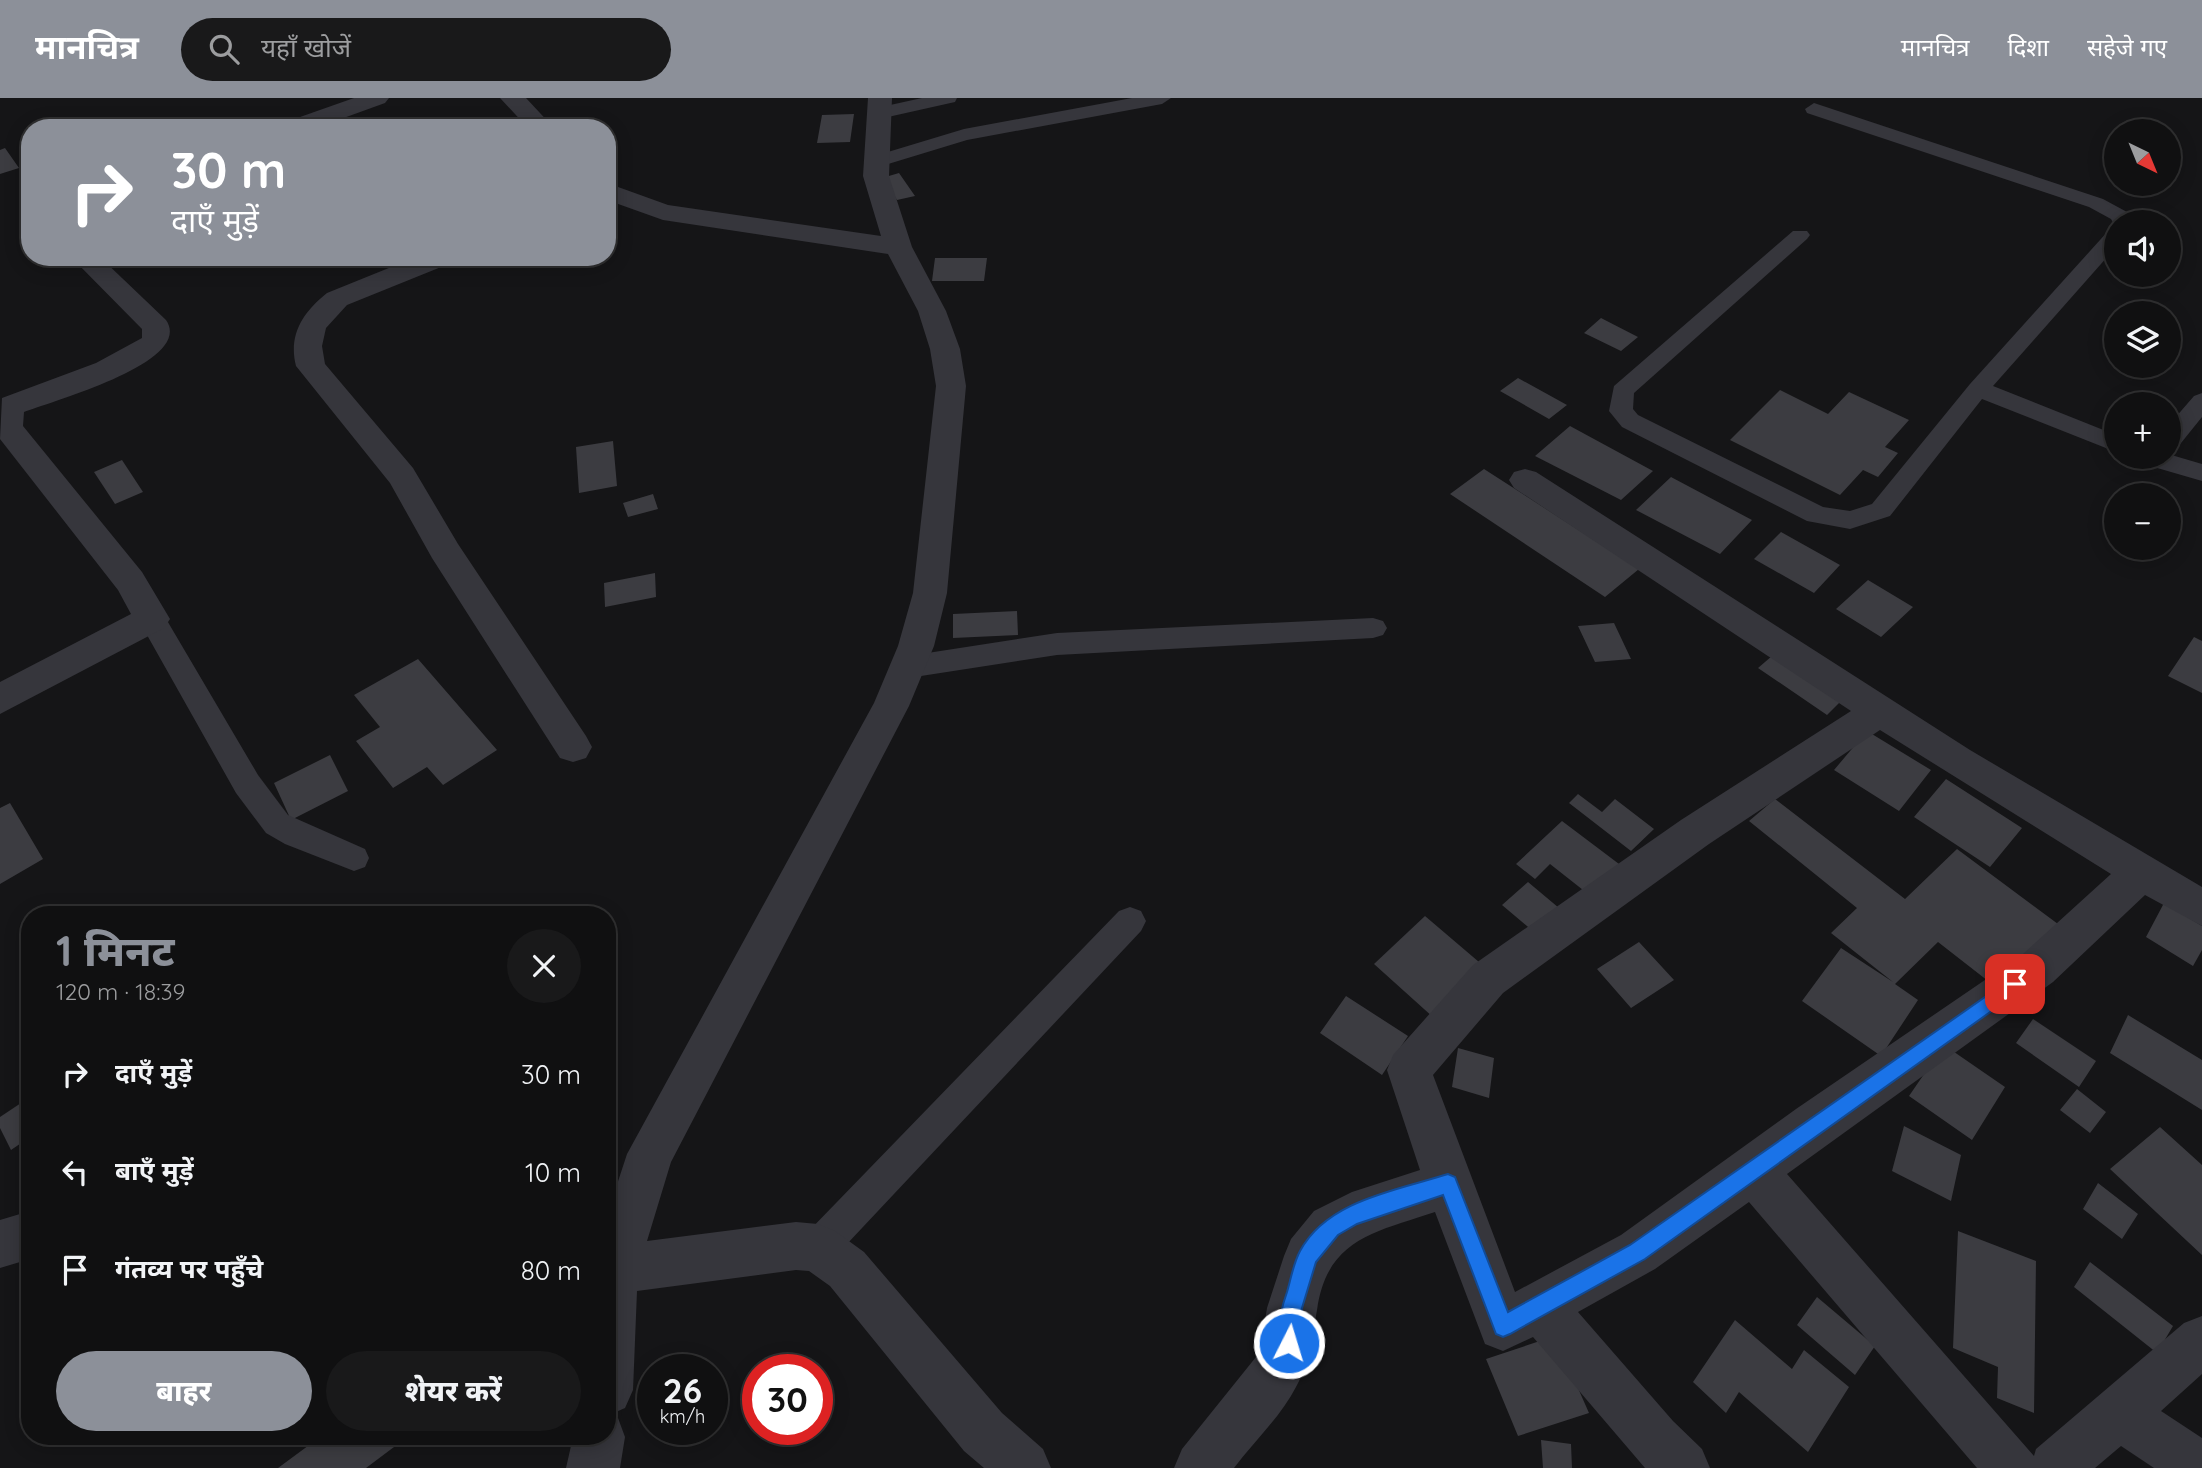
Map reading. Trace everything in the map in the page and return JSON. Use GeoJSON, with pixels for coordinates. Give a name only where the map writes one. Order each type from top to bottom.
{"type":"FeatureCollection","features":[{"type":"Feature","properties":{"kind":"street"},"geometry":{"type":"LineString","coordinates":[[315,98],[337,112]]}},
{"type":"Feature","properties":{"kind":"street"},"geometry":{"type":"LineString","coordinates":[[317,119],[376,98]]}},
{"type":"Feature","properties":{"kind":"street"},"geometry":{"type":"LineString","coordinates":[[512,98],[533,119]]}},
{"type":"Feature","properties":{"kind":"street"},"geometry":{"type":"LineString","coordinates":[[616,1253],[650,1154],[694,1068],[834,815],[908,667],[930,593],[951,386],[945,349],[932,312],[898,247],[881,198],[874,162],[879,106]]}},
{"type":"Feature","properties":{"kind":"street"},"geometry":{"type":"LineString","coordinates":[[616,196],[663,212],[898,247]]}},
{"type":"Feature","properties":{"kind":"street"},"geometry":{"type":"LineString","coordinates":[[0,699],[152,619],[130,581],[9,428],[6,416],[13,405],[131,358],[154,344],[158,335],[156,326],[93,266]]}},
{"type":"Feature","properties":{"kind":"street"},"geometry":{"type":"LineString","coordinates":[[419,266],[337,299],[321,310],[312,323],[306,353],[311,366],[399,470],[429,514],[444,549],[573,747]]}},
{"type":"Feature","properties":{"kind":"street"},"geometry":{"type":"LineString","coordinates":[[1525,480],[1879,712],[2202,908]]}},
{"type":"Feature","properties":{"kind":"street"},"geometry":{"type":"LineString","coordinates":[[1879,712],[1695,832],[1488,979],[1409,1070],[1448,1184],[1503,1326],[1637,1252],[1753,1171],[1812,1125],[2038,968],[2142,872]]}},
{"type":"Feature","properties":{"kind":"street"},"geometry":{"type":"LineString","coordinates":[[1753,1171],[2012,1468]]}},
{"type":"Feature","properties":{"kind":"street"},"geometry":{"type":"LineString","coordinates":[[1201,1468],[1278,1370],[1289,1343],[1292,1308],[1308,1256],[1331,1228],[1352,1216],[1448,1184]]}},
{"type":"Feature","properties":{"kind":"street"},"geometry":{"type":"LineString","coordinates":[[0,1244],[21,1238]]}},
{"type":"Feature","properties":{"kind":"street"},"geometry":{"type":"LineString","coordinates":[[616,1270],[796,1245],[818,1248],[847,1269],[1009,1464]]}},
{"type":"Feature","properties":{"kind":"street"},"geometry":{"type":"LineString","coordinates":[[1539,1305],[1654,1440],[1682,1468]]}},
{"type":"Feature","properties":{"kind":"street"},"geometry":{"type":"LineString","coordinates":[[2055,1468],[2202,1341]]}},
{"type":"Feature","properties":{"kind":"street"},"geometry":{"type":"LineString","coordinates":[[2118,1413],[2200,1468]]}},
{"type":"Feature","properties":{"kind":"street"},"geometry":{"type":"LineString","coordinates":[[593,1468],[597,1445]]}},
{"type":"Feature","properties":{"kind":"lane"},"geometry":{"type":"LineString","coordinates":[[879,106],[948,98]]}},
{"type":"Feature","properties":{"kind":"lane"},"geometry":{"type":"LineString","coordinates":[[874,162],[964,135],[1162,98]]}},
{"type":"Feature","properties":{"kind":"lane"},"geometry":{"type":"LineString","coordinates":[[1814,110],[2096,203],[2109,210]]}},
{"type":"Feature","properties":{"kind":"lane"},"geometry":{"type":"LineString","coordinates":[[1800,235],[1622,391],[1621,411],[1630,421],[1816,515],[1843,521],[1864,520],[1881,510],[1978,389],[2104,247]]}},
{"type":"Feature","properties":{"kind":"lane"},"geometry":{"type":"LineString","coordinates":[[1978,389],[2104,439]]}},
{"type":"Feature","properties":{"kind":"lane"},"geometry":{"type":"LineString","coordinates":[[2181,426],[2202,401]]}},
{"type":"Feature","properties":{"kind":"lane"},"geometry":{"type":"LineString","coordinates":[[2181,464],[2202,473]]}},
{"type":"Feature","properties":{"kind":"lane"},"geometry":{"type":"LineString","coordinates":[[152,619],[247,784],[277,824],[296,835],[354,858]]}},
{"type":"Feature","properties":{"kind":"lane"},"geometry":{"type":"LineString","coordinates":[[908,667],[1069,643],[1373,628]]}},
{"type":"Feature","properties":{"kind":"lane"},"geometry":{"type":"LineString","coordinates":[[818,1248],[1130,921]]}},
{"type":"Feature","properties":{"kind":"building"},"geometry":{"type":"Polygon","coordinates":[[[854,114],[850,142],[817,143],[822,115],[854,114]]]}},
{"type":"Feature","properties":{"kind":"building"},"geometry":{"type":"Polygon","coordinates":[[[5,148],[19,168],[0,174],[0,150],[5,148]]]}},
{"type":"Feature","properties":{"kind":"building"},"geometry":{"type":"Polygon","coordinates":[[[899,173],[915,196],[897,200],[882,178],[899,173]]]}},
{"type":"Feature","properties":{"kind":"building"},"geometry":{"type":"Polygon","coordinates":[[[935,258],[987,258],[984,281],[932,281],[935,258]]]}},
{"type":"Feature","properties":{"kind":"building"},"geometry":{"type":"Polygon","coordinates":[[[1601,318],[1638,337],[1621,351],[1584,333],[1601,318]]]}},
{"type":"Feature","properties":{"kind":"building"},"geometry":{"type":"Polygon","coordinates":[[[1518,378],[1567,405],[1549,419],[1500,391],[1518,378]]]}},
{"type":"Feature","properties":{"kind":"building"},"geometry":{"type":"Polygon","coordinates":[[[1780,390],[1828,414],[1849,392],[1909,420],[1885,447],[1898,453],[1878,477],[1863,470],[1840,495],[1730,440],[1780,390]]]}},
{"type":"Feature","properties":{"kind":"building"},"geometry":{"type":"Polygon","coordinates":[[[1570,426],[1653,471],[1621,500],[1535,456],[1570,426]]]}},
{"type":"Feature","properties":{"kind":"building"},"geometry":{"type":"Polygon","coordinates":[[[613,441],[617,486],[579,493],[576,447],[613,441]]]}},
{"type":"Feature","properties":{"kind":"building"},"geometry":{"type":"Polygon","coordinates":[[[122,460],[143,492],[115,504],[94,472],[122,460]]]}},
{"type":"Feature","properties":{"kind":"building"},"geometry":{"type":"Polygon","coordinates":[[[1484,469],[1639,569],[1605,597],[1450,494],[1484,469]]]}},
{"type":"Feature","properties":{"kind":"building"},"geometry":{"type":"Polygon","coordinates":[[[1671,477],[1752,520],[1720,554],[1636,510],[1671,477]]]}},
{"type":"Feature","properties":{"kind":"building"},"geometry":{"type":"Polygon","coordinates":[[[653,494],[658,509],[628,517],[623,503],[653,494]]]}},
{"type":"Feature","properties":{"kind":"building"},"geometry":{"type":"Polygon","coordinates":[[[1781,532],[1840,565],[1814,593],[1754,559],[1781,532]]]}},
{"type":"Feature","properties":{"kind":"building"},"geometry":{"type":"Polygon","coordinates":[[[655,573],[656,597],[605,607],[604,583],[655,573]]]}},
{"type":"Feature","properties":{"kind":"building"},"geometry":{"type":"Polygon","coordinates":[[[1868,580],[1913,607],[1881,637],[1836,609],[1868,580]]]}},
{"type":"Feature","properties":{"kind":"building"},"geometry":{"type":"Polygon","coordinates":[[[1017,611],[1018,635],[953,638],[953,614],[1017,611]]]}},
{"type":"Feature","properties":{"kind":"building"},"geometry":{"type":"Polygon","coordinates":[[[1614,623],[1631,659],[1595,662],[1578,626],[1614,623]]]}},
{"type":"Feature","properties":{"kind":"building"},"geometry":{"type":"Polygon","coordinates":[[[2194,637],[2202,641],[2202,693],[2168,676],[2194,637]]]}},
{"type":"Feature","properties":{"kind":"building"},"geometry":{"type":"Polygon","coordinates":[[[1772,656],[1840,702],[1827,715],[1758,668],[1772,656]]]}},
{"type":"Feature","properties":{"kind":"building"},"geometry":{"type":"Polygon","coordinates":[[[418,659],[497,750],[443,785],[427,767],[393,788],[356,741],[380,727],[354,695],[418,659]]]}},
{"type":"Feature","properties":{"kind":"building"},"geometry":{"type":"Polygon","coordinates":[[[1867,731],[1931,770],[1899,811],[1834,770],[1867,731]]]}},
{"type":"Feature","properties":{"kind":"building"},"geometry":{"type":"Polygon","coordinates":[[[330,755],[348,791],[291,820],[274,783],[330,755]]]}},
{"type":"Feature","properties":{"kind":"building"},"geometry":{"type":"Polygon","coordinates":[[[1946,779],[2022,828],[1990,867],[1914,817],[1946,779]]]}},
{"type":"Feature","properties":{"kind":"building"},"geometry":{"type":"Polygon","coordinates":[[[1578,794],[1602,812],[1615,799],[1654,829],[1631,851],[1569,803],[1578,794]]]}},
{"type":"Feature","properties":{"kind":"building"},"geometry":{"type":"Polygon","coordinates":[[[1775,799],[1905,899],[1957,849],[2058,924],[1997,988],[1938,942],[1895,984],[1918,1000],[1881,1056],[1802,1001],[1841,948],[1893,982],[1831,933],[1857,908],[1749,821],[1775,799]]]}},
{"type":"Feature","properties":{"kind":"building"},"geometry":{"type":"Polygon","coordinates":[[[10,803],[43,859],[0,884],[0,808],[10,803]]]}},
{"type":"Feature","properties":{"kind":"building"},"geometry":{"type":"Polygon","coordinates":[[[1562,821],[1627,870],[1597,901],[1550,864],[1535,879],[1516,864],[1562,821]]]}},
{"type":"Feature","properties":{"kind":"building"},"geometry":{"type":"Polygon","coordinates":[[[1528,882],[1559,908],[1534,932],[1502,905],[1528,882]]]}},
{"type":"Feature","properties":{"kind":"building"},"geometry":{"type":"Polygon","coordinates":[[[2164,903],[2202,926],[2202,950],[2193,966],[2146,937],[2164,903]]]}},
{"type":"Feature","properties":{"kind":"building"},"geometry":{"type":"Polygon","coordinates":[[[1425,916],[1486,968],[1434,1018],[1374,964],[1425,916]]]}},
{"type":"Feature","properties":{"kind":"building"},"geometry":{"type":"Polygon","coordinates":[[[1639,942],[1674,980],[1631,1008],[1597,969],[1639,942]]]}},
{"type":"Feature","properties":{"kind":"building"},"geometry":{"type":"Polygon","coordinates":[[[1346,996],[1408,1036],[1382,1075],[1320,1033],[1346,996]]]}},
{"type":"Feature","properties":{"kind":"building"},"geometry":{"type":"Polygon","coordinates":[[[2128,1015],[2202,1060],[2202,1110],[2110,1053],[2128,1015]]]}},
{"type":"Feature","properties":{"kind":"building"},"geometry":{"type":"Polygon","coordinates":[[[2033,1019],[2096,1061],[2079,1087],[2016,1043],[2033,1019]]]}},
{"type":"Feature","properties":{"kind":"building"},"geometry":{"type":"Polygon","coordinates":[[[1944,1045],[2005,1087],[1972,1140],[1909,1096],[1944,1045]]]}},
{"type":"Feature","properties":{"kind":"building"},"geometry":{"type":"Polygon","coordinates":[[[1458,1048],[1494,1058],[1489,1098],[1452,1087],[1458,1048]]]}},
{"type":"Feature","properties":{"kind":"building"},"geometry":{"type":"Polygon","coordinates":[[[2077,1089],[2106,1112],[2090,1133],[2060,1110],[2077,1089]]]}},
{"type":"Feature","properties":{"kind":"building"},"geometry":{"type":"Polygon","coordinates":[[[21,1103],[21,1143],[11,1150],[0,1128],[0,1117],[21,1103]]]}},
{"type":"Feature","properties":{"kind":"building"},"geometry":{"type":"Polygon","coordinates":[[[1904,1126],[1961,1155],[1951,1201],[1892,1171],[1904,1126]]]}},
{"type":"Feature","properties":{"kind":"building"},"geometry":{"type":"Polygon","coordinates":[[[2160,1127],[2202,1165],[2202,1255],[2110,1169],[2160,1127]]]}},
{"type":"Feature","properties":{"kind":"building"},"geometry":{"type":"Polygon","coordinates":[[[2098,1183],[2138,1214],[2122,1239],[2083,1209],[2098,1183]]]}},
{"type":"Feature","properties":{"kind":"building"},"geometry":{"type":"Polygon","coordinates":[[[1958,1231],[2036,1261],[2034,1413],[1997,1398],[1998,1367],[1953,1348],[1958,1231]]]}},
{"type":"Feature","properties":{"kind":"building"},"geometry":{"type":"Polygon","coordinates":[[[2090,1262],[2173,1326],[2157,1353],[2074,1287],[2090,1262]]]}},
{"type":"Feature","properties":{"kind":"building"},"geometry":{"type":"Polygon","coordinates":[[[1817,1297],[1875,1346],[1855,1375],[1797,1325],[1817,1297]]]}},
{"type":"Feature","properties":{"kind":"building"},"geometry":{"type":"Polygon","coordinates":[[[1735,1320],[1792,1369],[1804,1350],[1849,1387],[1808,1452],[1739,1392],[1726,1413],[1693,1382],[1735,1320]]]}},
{"type":"Feature","properties":{"kind":"building"},"geometry":{"type":"Polygon","coordinates":[[[1555,1336],[1589,1413],[1518,1436],[1486,1359],[1555,1336]]]}},
{"type":"Feature","properties":{"kind":"building"},"geometry":{"type":"Polygon","coordinates":[[[1541,1440],[1571,1444],[1572,1468],[1543,1468],[1541,1440]]]}},
{"type":"Feature","properties":{"kind":"building"},"geometry":{"type":"Polygon","coordinates":[[[309,1445],[394,1447],[366,1468],[278,1468],[309,1445]]]}},
{"type":"Feature","properties":{"kind":"route"},"geometry":{"type":"LineString","coordinates":[[1289,1343],[1292,1308],[1308,1256],[1331,1228],[1352,1216],[1448,1184],[1503,1326],[1637,1252],[1753,1171],[1812,1125],[2015,984]]}}]}
